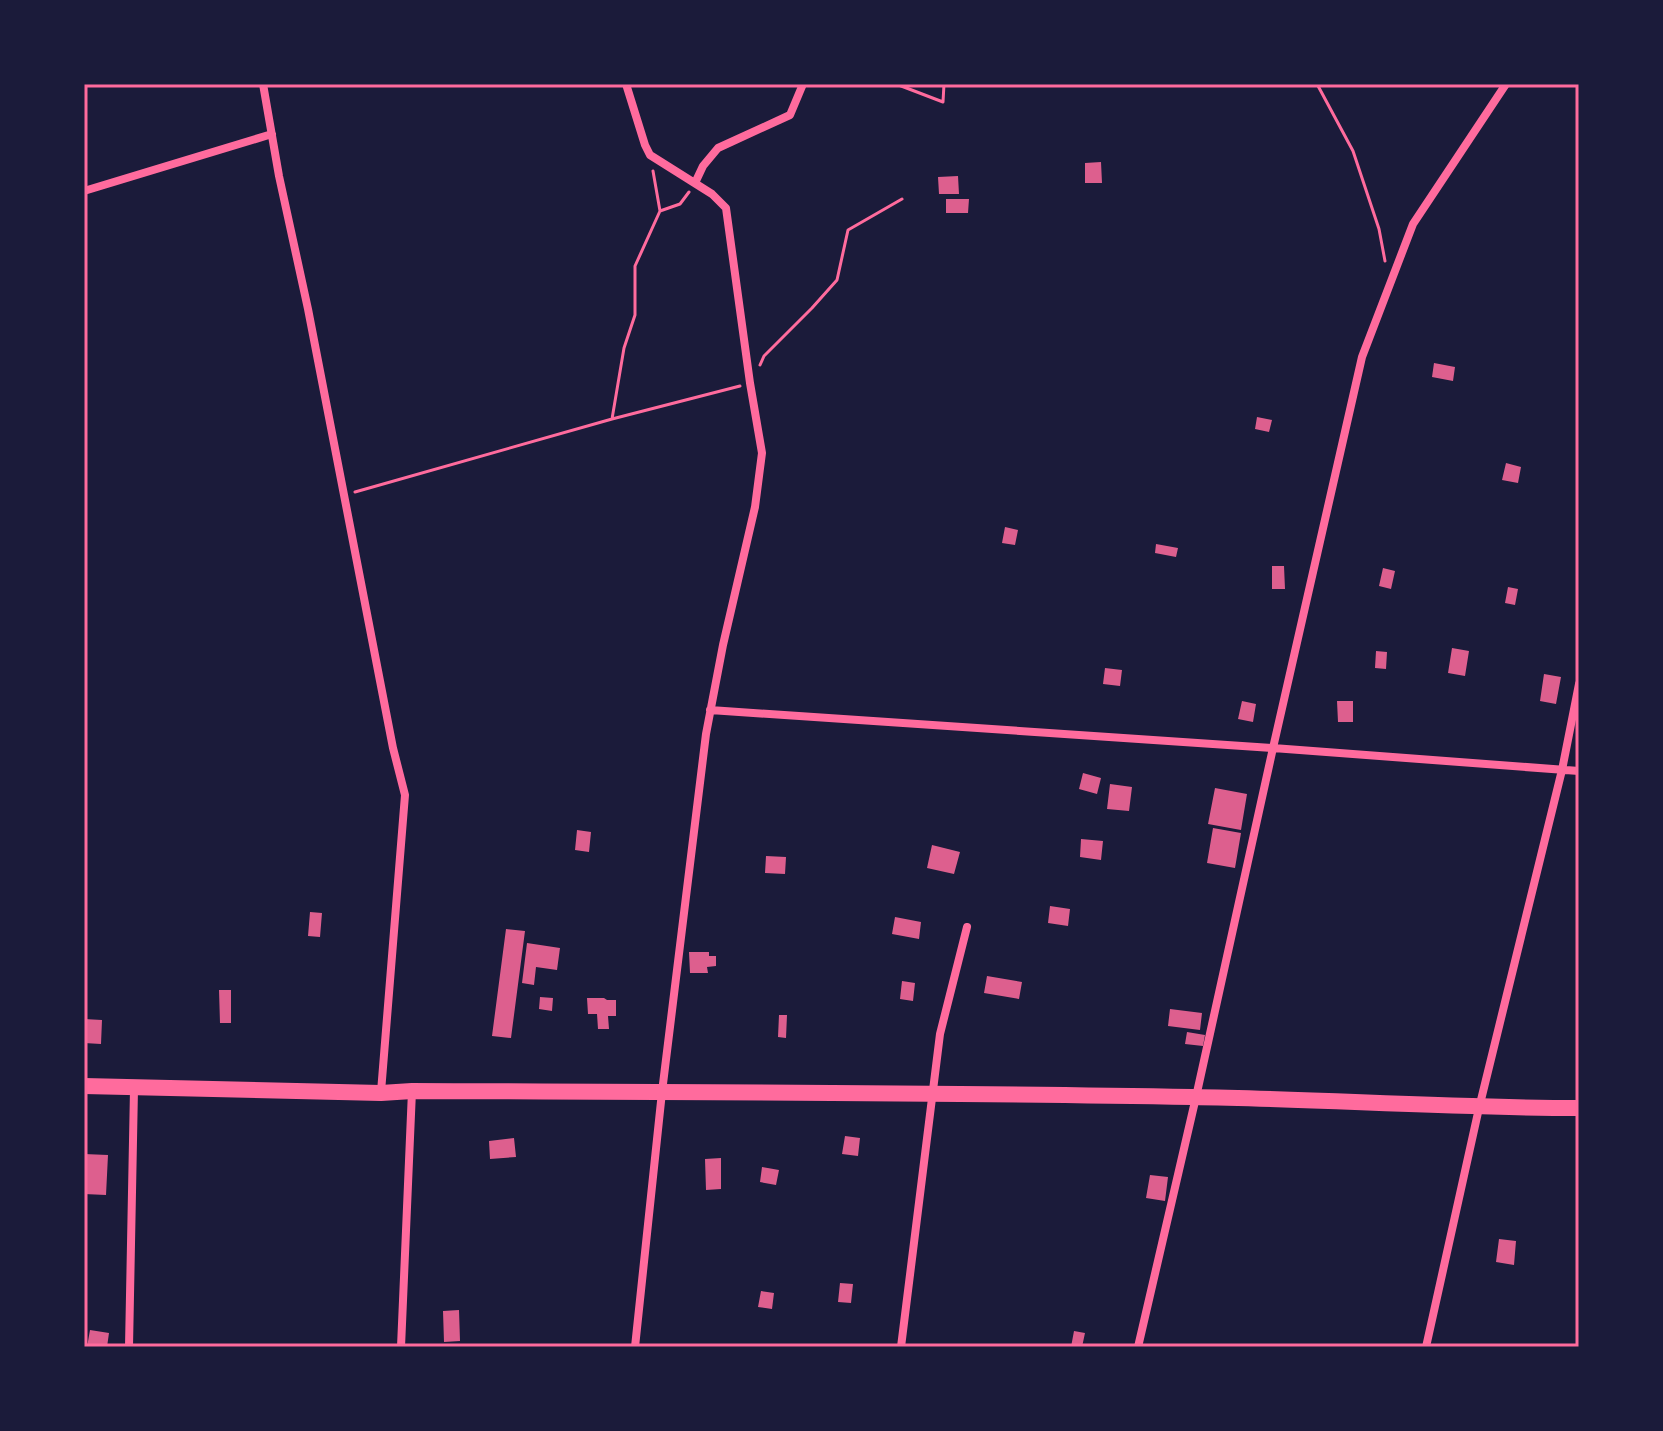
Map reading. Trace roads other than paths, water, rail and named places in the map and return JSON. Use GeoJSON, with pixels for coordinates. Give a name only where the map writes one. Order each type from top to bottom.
{"type":"FeatureCollection","features":[{"type":"Feature","properties":{"kind":"highway"},"geometry":{"type":"LineString","coordinates":[[84,1086],[381,1093],[933,1093],[1579,1108]]}},
{"type":"Feature","properties":{"kind":"street"},"geometry":{"type":"LineString","coordinates":[[263,84],[393,748],[405,795],[381,1093]]}},
{"type":"Feature","properties":{"kind":"street"},"geometry":{"type":"LineString","coordinates":[[626,84],[650,155],[712,194],[726,208],[762,453],[755,507],[706,734],[662,1092],[635,1347]]}},
{"type":"Feature","properties":{"kind":"street"},"geometry":{"type":"LineString","coordinates":[[695,183],[703,166],[718,148],[790,115],[803,84]]}},
{"type":"Feature","properties":{"kind":"street"},"geometry":{"type":"LineString","coordinates":[[1138,1347],[1362,357],[1413,224],[1506,84]]}},
{"type":"Feature","properties":{"kind":"street"},"geometry":{"type":"LineString","coordinates":[[84,191],[272,134]]}},
{"type":"Feature","properties":{"kind":"street"},"geometry":{"type":"LineString","coordinates":[[1426,1347],[1479,1108],[1562,770],[1579,684]]}},
{"type":"Feature","properties":{"kind":"street"},"geometry":{"type":"LineString","coordinates":[[710,710],[1579,771]]}},
{"type":"Feature","properties":{"kind":"street"},"geometry":{"type":"LineString","coordinates":[[901,1347],[940,1034],[967,927]]}},
{"type":"Feature","properties":{"kind":"street"},"geometry":{"type":"LineString","coordinates":[[129,1347],[134,1089]]}},
{"type":"Feature","properties":{"kind":"street"},"geometry":{"type":"LineString","coordinates":[[401,1347],[412,1091]]}}]}
